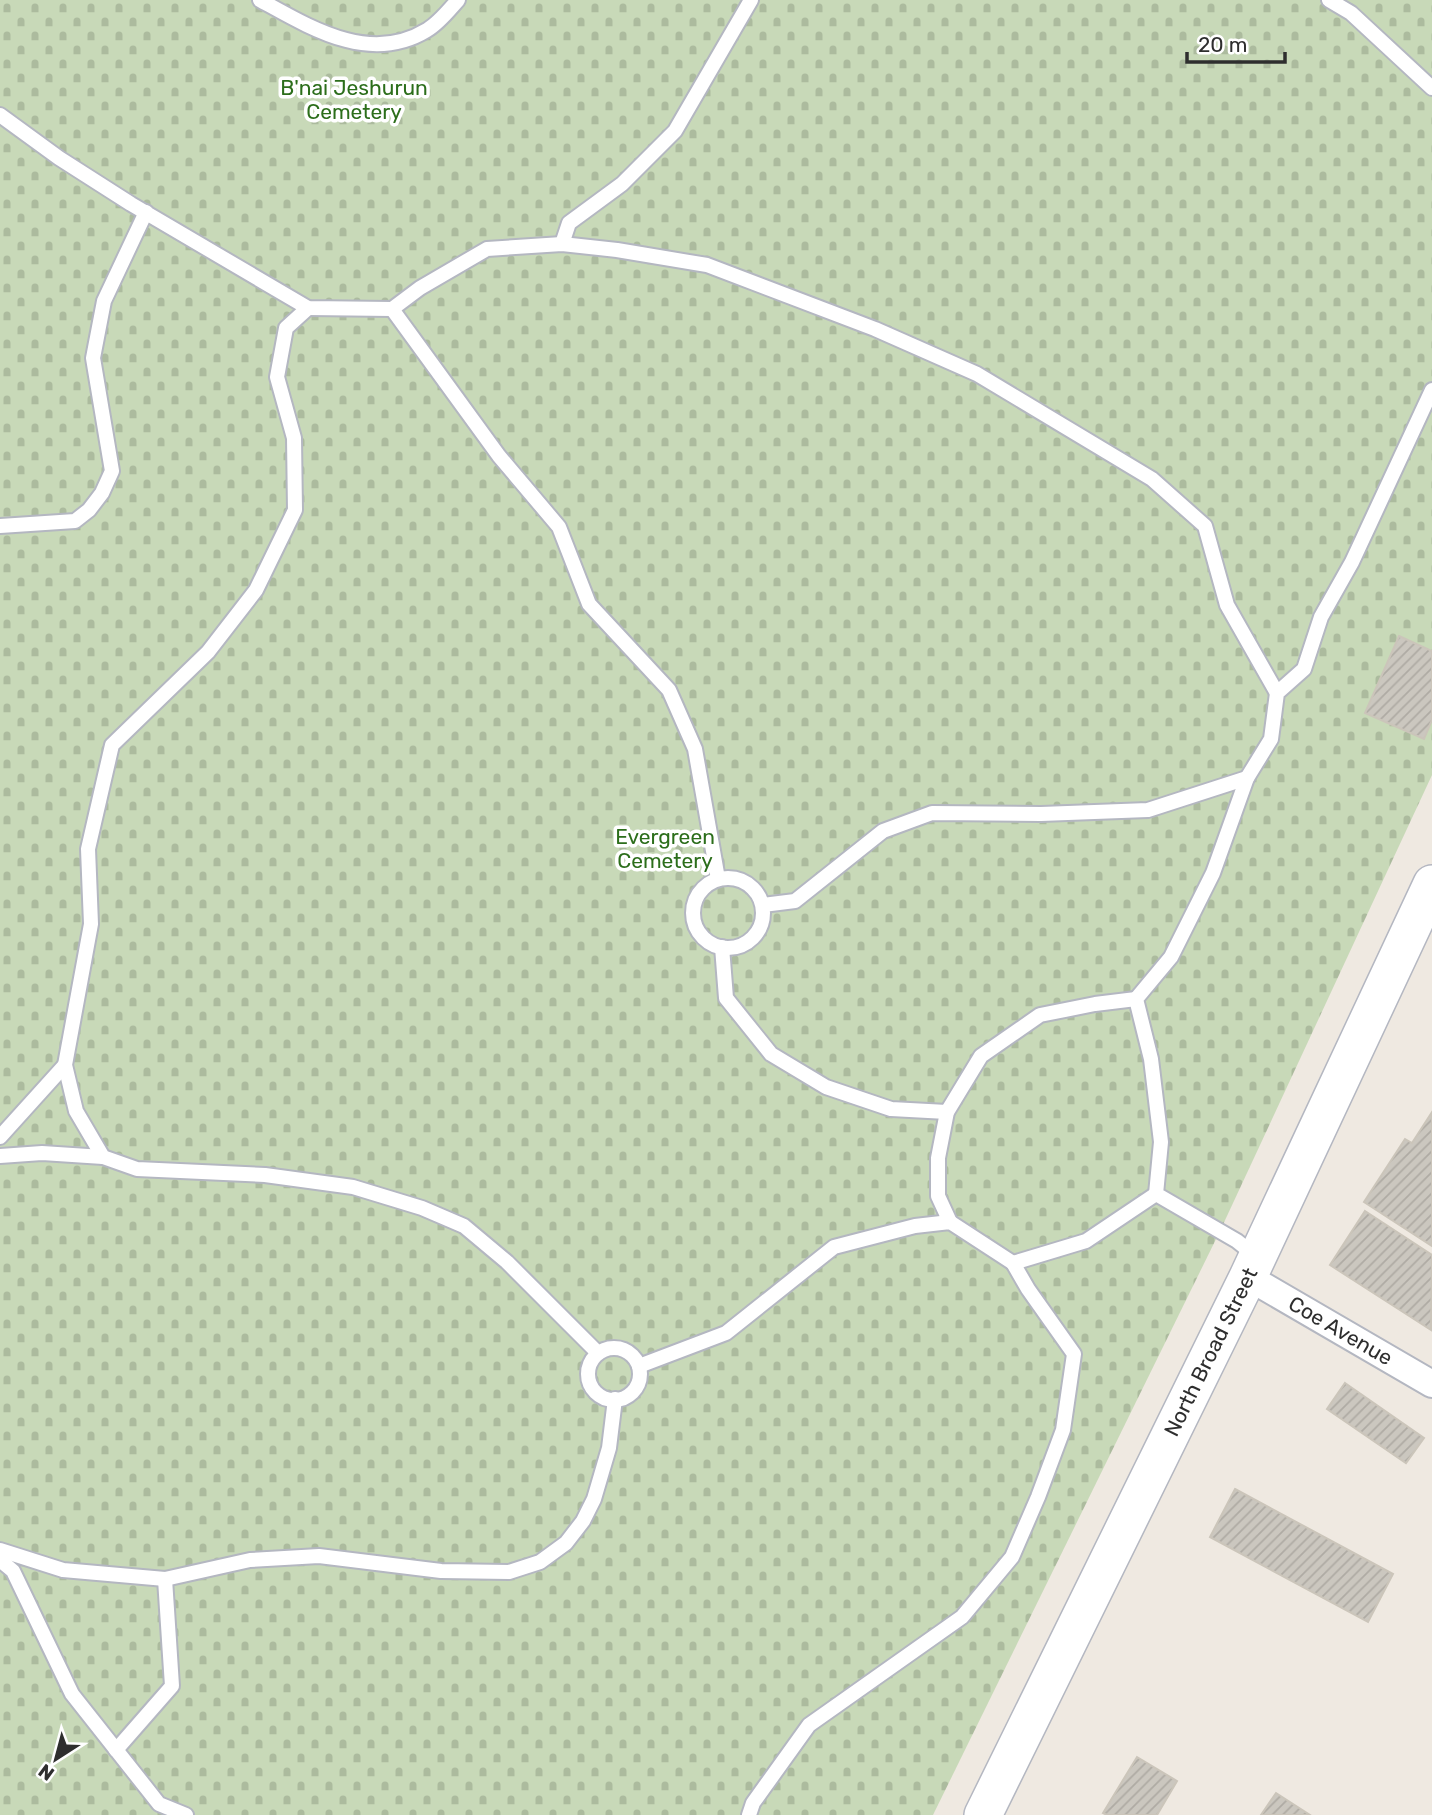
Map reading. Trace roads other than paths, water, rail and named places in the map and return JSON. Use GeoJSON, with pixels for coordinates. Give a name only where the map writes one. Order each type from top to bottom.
{"type":"FeatureCollection","features":[{"type":"Feature","properties":{"kind":"main road","name":"North Broad Street"},"geometry":{"type":"LineString","coordinates":[[983,1815],[1253,1267],[1432,884]]}},
{"type":"Feature","properties":{"kind":"street","name":"Coe Avenue"},"geometry":{"type":"LineString","coordinates":[[1253,1267],[1432,1384]]}},
{"type":"Feature","properties":{"kind":"lane"},"geometry":{"type":"LineString","coordinates":[[260,0],[316,31],[354,42],[378,45],[404,41],[429,29],[458,0]]}},
{"type":"Feature","properties":{"kind":"lane"},"geometry":{"type":"LineString","coordinates":[[562,244],[569,223],[622,184],[675,131],[751,0]]}},
{"type":"Feature","properties":{"kind":"lane"},"geometry":{"type":"LineString","coordinates":[[1329,0],[1351,13],[1432,88]]}},
{"type":"Feature","properties":{"kind":"lane"},"geometry":{"type":"LineString","coordinates":[[0,115],[59,158],[309,308],[392,309],[420,288],[487,249],[562,244],[707,265],[874,329],[977,374],[1152,479],[1205,526],[1227,605],[1277,693],[1271,739],[1247,778],[1213,873],[1171,957],[1136,999],[1040,1015],[981,1056],[947,1112],[937,1158],[938,1195],[950,1222],[1013,1263],[1074,1354],[1063,1430],[1012,1557],[962,1617],[809,1725],[753,1803],[749,1815]]}},
{"type":"Feature","properties":{"kind":"lane"},"geometry":{"type":"LineString","coordinates":[[0,526],[75,521],[89,510],[102,493],[112,471],[93,358],[104,301],[146,212]]}},
{"type":"Feature","properties":{"kind":"lane"},"geometry":{"type":"LineString","coordinates":[[103,1157],[76,1111],[65,1065],[91,924],[88,849],[112,745],[208,652],[256,590],[295,510],[294,438],[277,377],[286,328],[309,308]]}},
{"type":"Feature","properties":{"kind":"lane"},"geometry":{"type":"LineString","coordinates":[[392,309],[499,456],[559,527],[589,604],[669,690],[695,749],[718,879]]}},
{"type":"Feature","properties":{"kind":"lane"},"geometry":{"type":"LineString","coordinates":[[1277,693],[1304,669],[1321,617],[1352,562],[1432,390]]}},
{"type":"Feature","properties":{"kind":"lane"},"geometry":{"type":"LineString","coordinates":[[762,905],[795,901],[883,831],[932,813],[1041,814],[1148,810],[1247,778]]}},
{"type":"Feature","properties":{"kind":"lane"},"geometry":{"type":"LineString","coordinates":[[730,877],[741,880],[751,886],[762,905],[760,928],[754,937],[744,944],[722,947],[710,943],[695,926],[694,903],[699,892],[718,879],[730,877]]}},
{"type":"Feature","properties":{"kind":"lane"},"geometry":{"type":"LineString","coordinates":[[722,947],[726,998],[771,1054],[826,1087],[878,1105],[891,1109],[947,1112]]}},
{"type":"Feature","properties":{"kind":"lane"},"geometry":{"type":"LineString","coordinates":[[1136,999],[1151,1059],[1161,1142],[1156,1194]]}},
{"type":"Feature","properties":{"kind":"lane"},"geometry":{"type":"LineString","coordinates":[[0,1137],[65,1065]]}},
{"type":"Feature","properties":{"kind":"lane"},"geometry":{"type":"LineString","coordinates":[[0,1156],[42,1153],[103,1157],[137,1170],[265,1175],[353,1187],[422,1208],[464,1226],[507,1262],[598,1353]]}},
{"type":"Feature","properties":{"kind":"lane"},"geometry":{"type":"LineString","coordinates":[[1156,1194],[1237,1241],[1253,1267]]}},
{"type":"Feature","properties":{"kind":"lane"},"geometry":{"type":"LineString","coordinates":[[1013,1263],[1086,1241],[1156,1194]]}},
{"type":"Feature","properties":{"kind":"lane"},"geometry":{"type":"LineString","coordinates":[[639,1366],[726,1332],[834,1247],[915,1226],[950,1222]]}},
{"type":"Feature","properties":{"kind":"lane"},"geometry":{"type":"LineString","coordinates":[[606,1349],[622,1349],[629,1353],[639,1366],[638,1383],[634,1391],[627,1396],[615,1399],[602,1396],[590,1384],[589,1366],[598,1353],[606,1349]]}},
{"type":"Feature","properties":{"kind":"lane"},"geometry":{"type":"LineString","coordinates":[[0,1550],[63,1570],[165,1579],[250,1560],[319,1556],[440,1571],[509,1572],[540,1562],[566,1543],[583,1521],[594,1500],[609,1448],[615,1399]]}},
{"type":"Feature","properties":{"kind":"lane"},"geometry":{"type":"LineString","coordinates":[[0,1560],[13,1571],[72,1694],[159,1804],[186,1815]]}},
{"type":"Feature","properties":{"kind":"lane"},"geometry":{"type":"LineString","coordinates":[[116,1750],[172,1686],[165,1579]]}},
{"type":"Feature","properties":{"kind":"park label","name":"B'nai Jeshurun Cemetery"},"geometry":{"type":"Point","coordinates":[354,100]}},
{"type":"Feature","properties":{"kind":"park label","name":"Evergreen Cemetery"},"geometry":{"type":"Point","coordinates":[665,849]}}]}
